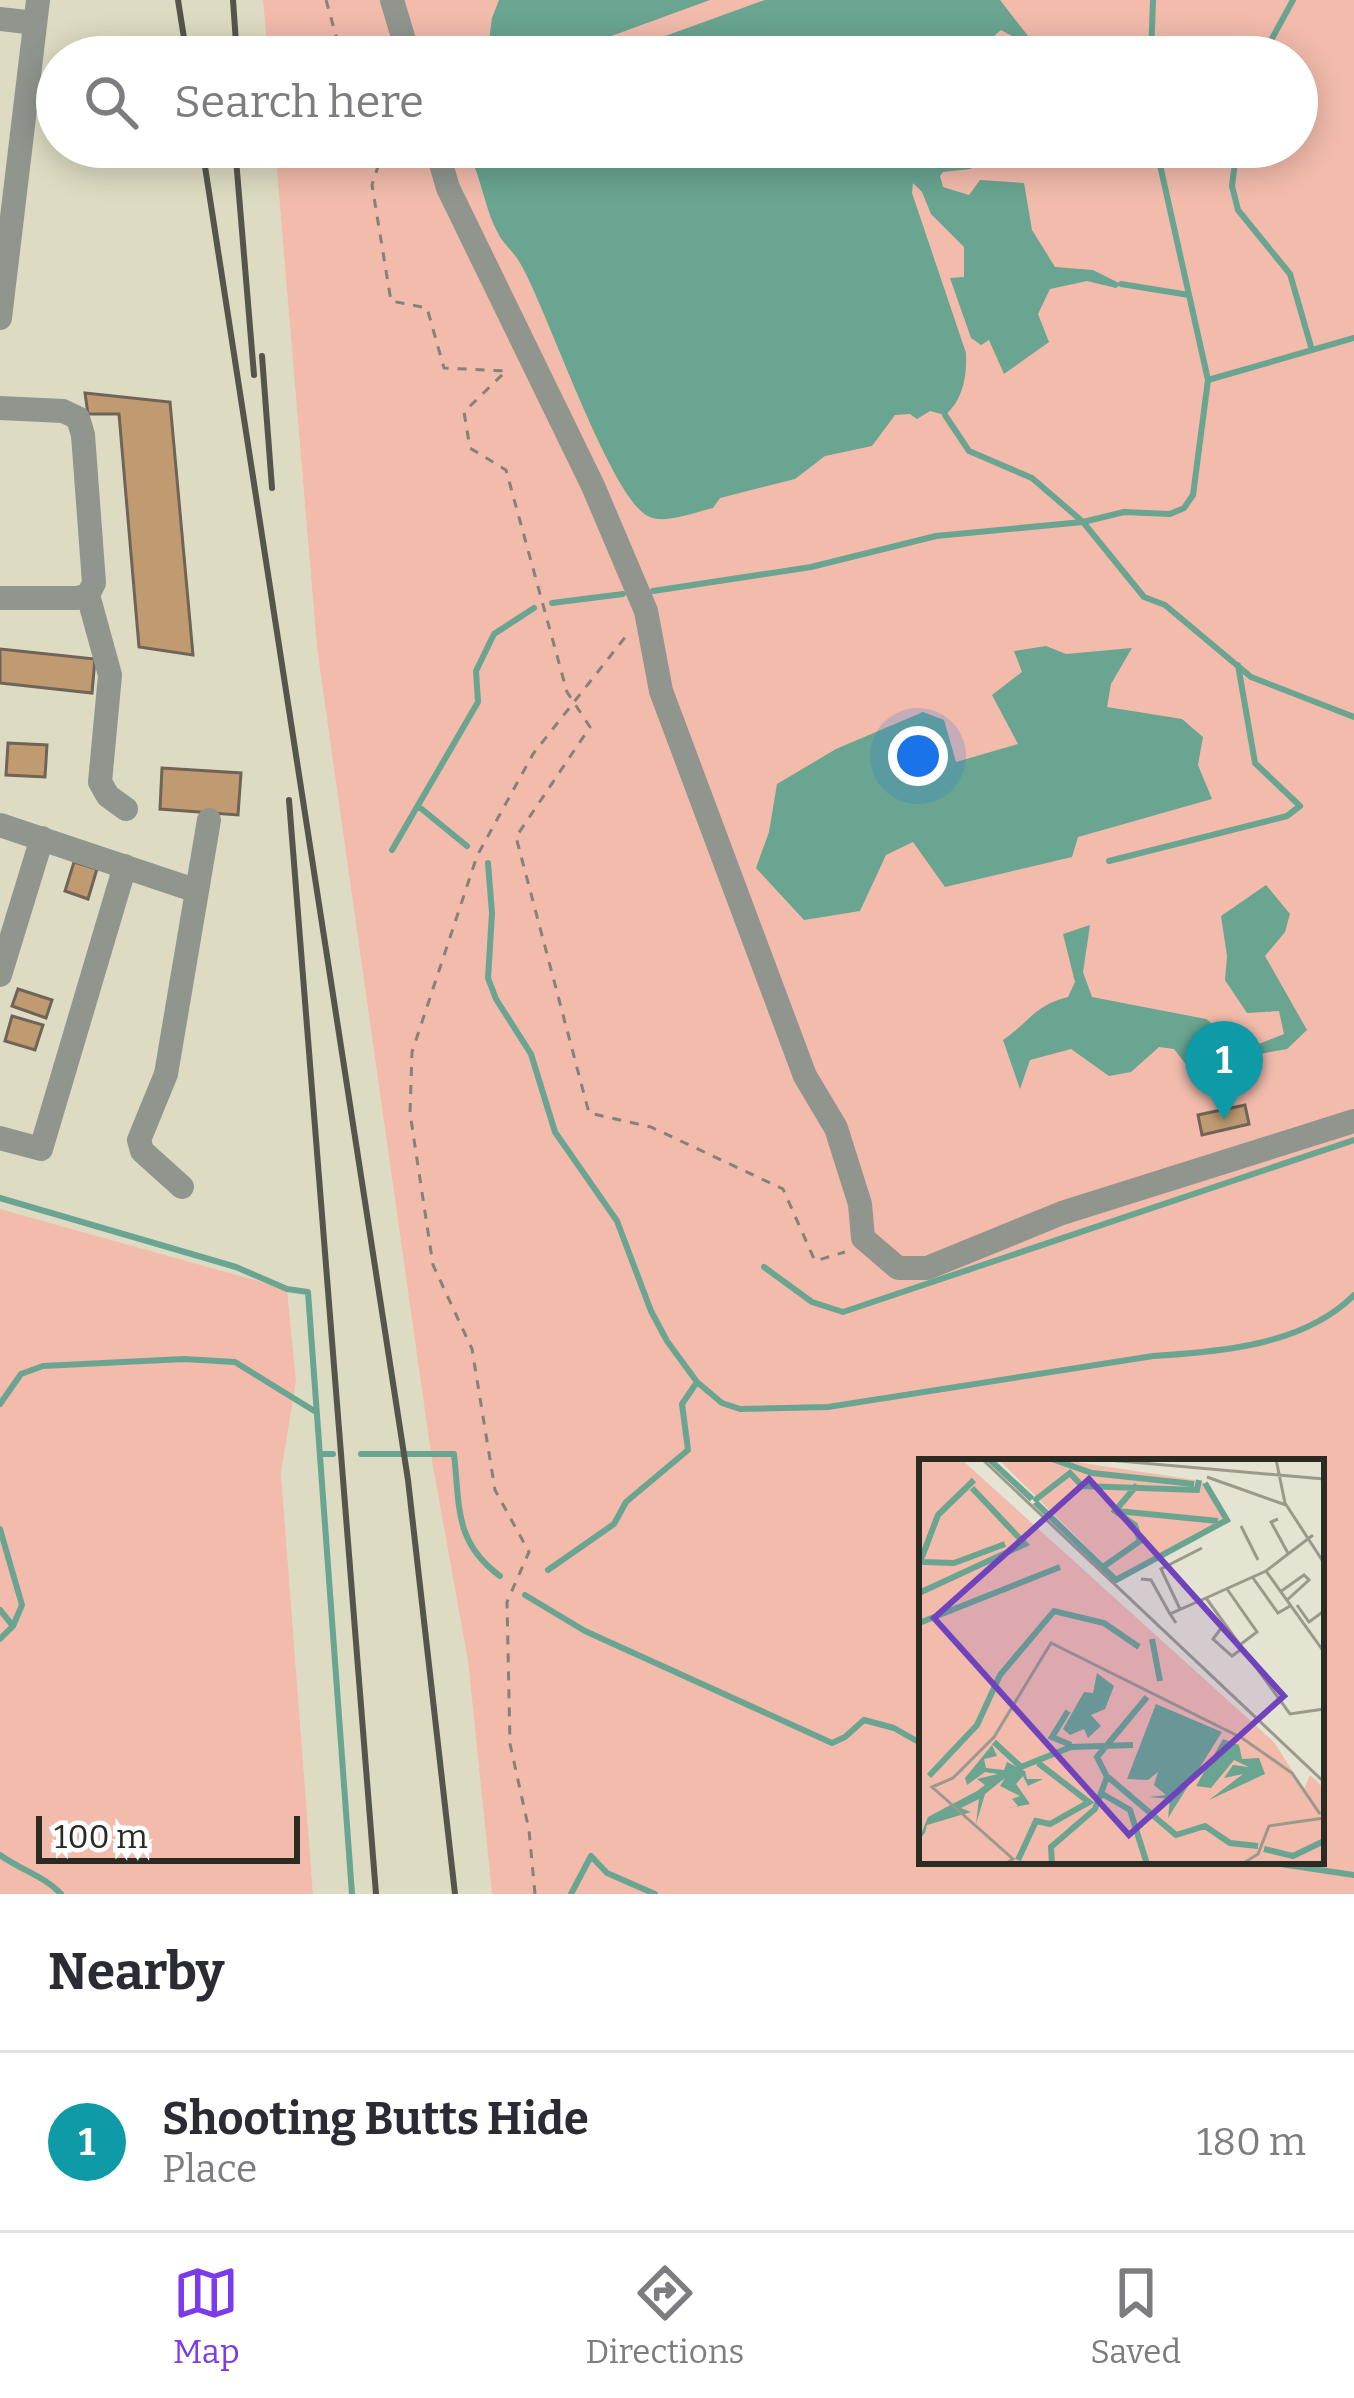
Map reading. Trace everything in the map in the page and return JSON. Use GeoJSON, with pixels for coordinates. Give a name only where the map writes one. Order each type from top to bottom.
{"type":"FeatureCollection","features":[{"type":"Feature","properties":{"kind":"street"},"geometry":{"type":"LineString","coordinates":[[392,0],[403,36]]}},
{"type":"Feature","properties":{"kind":"street"},"geometry":{"type":"LineString","coordinates":[[0,19],[36,12],[10,154],[0,318]]}},
{"type":"Feature","properties":{"kind":"street"},"geometry":{"type":"LineString","coordinates":[[442,168],[593,485],[646,611],[661,691],[805,1076],[836,1128],[860,1204],[862,1238],[898,1268],[927,1268],[1062,1213],[1354,1121]]}},
{"type":"Feature","properties":{"kind":"street"},"geometry":{"type":"LineString","coordinates":[[0,408],[63,411],[78,418],[94,583],[88,596],[110,675],[100,782],[108,796],[126,809]]}},
{"type":"Feature","properties":{"kind":"street"},"geometry":{"type":"LineString","coordinates":[[0,598],[53,601],[88,596]]}},
{"type":"Feature","properties":{"kind":"street"},"geometry":{"type":"LineString","coordinates":[[182,1187],[142,1151],[139,1140],[166,1074],[209,820]]}},
{"type":"Feature","properties":{"kind":"street"},"geometry":{"type":"LineString","coordinates":[[0,825],[196,891]]}},
{"type":"Feature","properties":{"kind":"street"},"geometry":{"type":"LineString","coordinates":[[0,975],[51,841]]}},
{"type":"Feature","properties":{"kind":"street"},"geometry":{"type":"LineString","coordinates":[[0,1138],[41,1149],[125,866]]}},
{"type":"Feature","properties":{"kind":"path"},"geometry":{"type":"LineString","coordinates":[[326,0],[336,36]]}},
{"type":"Feature","properties":{"kind":"path"},"geometry":{"type":"LineString","coordinates":[[377,168],[372,185],[391,301],[427,308],[444,368],[506,371],[464,412],[470,448],[506,470],[567,692],[590,727],[516,837],[589,1113],[651,1127],[784,1189],[815,1261],[870,1246]]}},
{"type":"Feature","properties":{"kind":"path"},"geometry":{"type":"LineString","coordinates":[[535,1894],[529,1830],[510,1744],[507,1602],[529,1552],[495,1490],[472,1349],[434,1265],[410,1114],[412,1052],[477,856],[533,754],[646,611]]}},
{"type":"Feature","properties":{"kind":"shaded area"},"geometry":{"type":"Polygon","coordinates":[[[0,0],[263,0],[266,36],[36,36],[36,168],[277,168],[317,648],[432,1461],[468,1661],[492,1894],[313,1894],[281,1473],[296,1381],[287,1289],[0,1209],[0,0]]]}},
{"type":"Feature","properties":{"kind":"shaded area"},"geometry":{"type":"Polygon","coordinates":[[[263,0],[1354,0],[1354,1894],[492,1894],[468,1661],[432,1461],[317,648],[277,168],[1318,168],[1318,36],[266,36],[263,0]]]}},
{"type":"Feature","properties":{"kind":"shaded area"},"geometry":{"type":"Polygon","coordinates":[[[499,0],[710,0],[611,36],[490,36],[499,0]]]}},
{"type":"Feature","properties":{"kind":"shaded area"},"geometry":{"type":"Polygon","coordinates":[[[765,0],[1000,0],[1028,36],[1001,30],[994,36],[665,36],[765,0]]]}},
{"type":"Feature","properties":{"kind":"shaded area"},"geometry":{"type":"Polygon","coordinates":[[[475,168],[972,168],[943,172],[943,187],[969,195],[980,180],[1024,183],[1032,230],[1055,267],[1093,270],[1121,284],[1116,288],[1087,281],[1050,289],[1038,314],[1049,342],[1004,374],[989,340],[981,345],[971,338],[950,278],[964,277],[964,247],[931,214],[913,183],[912,193],[966,353],[963,387],[951,409],[945,415],[930,411],[917,419],[910,414],[895,415],[872,446],[825,456],[795,479],[720,498],[713,508],[657,519],[635,504],[617,478],[520,263],[493,223],[475,168]]]}},
{"type":"Feature","properties":{"kind":"shaded area"},"geometry":{"type":"Polygon","coordinates":[[[1046,646],[1066,654],[1132,648],[1111,684],[1107,707],[1182,719],[1203,737],[1198,765],[1212,799],[1078,837],[1072,857],[945,887],[913,842],[886,855],[860,911],[804,920],[756,868],[769,832],[777,784],[836,749],[923,712],[944,720],[956,762],[1018,744],[992,695],[1022,672],[1014,651],[1046,646]]]}},
{"type":"Feature","properties":{"kind":"shaded area"},"geometry":{"type":"Polygon","coordinates":[[[1266,885],[1290,914],[1285,932],[1265,956],[1307,1030],[1287,1049],[1188,1067],[1174,1049],[1159,1047],[1131,1072],[1109,1076],[1071,1049],[1030,1060],[1020,1089],[1003,1040],[1039,1010],[1068,997],[1075,982],[1063,934],[1090,925],[1083,972],[1092,997],[1206,1019],[1246,1049],[1284,1034],[1279,1011],[1247,1013],[1225,980],[1221,916],[1266,885]]]}},
{"type":"Feature","properties":{"kind":"shaded area"},"geometry":{"type":"Polygon","coordinates":[[[0,1209],[287,1289],[296,1381],[281,1473],[313,1894],[0,1894],[0,1209]]]}},
{"type":"Feature","properties":{"kind":"building"},"geometry":{"type":"Polygon","coordinates":[[[85,393],[170,402],[193,655],[139,647],[119,414],[88,414],[85,393]]]}},
{"type":"Feature","properties":{"kind":"building"},"geometry":{"type":"Polygon","coordinates":[[[0,649],[95,659],[92,693],[0,683],[0,649]]]}},
{"type":"Feature","properties":{"kind":"building"},"geometry":{"type":"Polygon","coordinates":[[[8,743],[47,745],[45,777],[6,775],[8,743]]]}},
{"type":"Feature","properties":{"kind":"building"},"geometry":{"type":"Polygon","coordinates":[[[162,768],[241,773],[238,815],[160,809],[162,768]]]}},
{"type":"Feature","properties":{"kind":"building"},"geometry":{"type":"Polygon","coordinates":[[[74,862],[97,869],[88,899],[65,891],[74,862]]]}},
{"type":"Feature","properties":{"kind":"building"},"geometry":{"type":"Polygon","coordinates":[[[18,989],[52,1000],[46,1018],[12,1006],[18,989]]]}},
{"type":"Feature","properties":{"kind":"building"},"geometry":{"type":"Polygon","coordinates":[[[12,1016],[43,1025],[35,1050],[5,1041],[12,1016]]]}},
{"type":"Feature","properties":{"kind":"building"},"geometry":{"type":"Polygon","coordinates":[[[1245,1105],[1249,1124],[1202,1135],[1198,1115],[1245,1105]]]}},
{"type":"Feature","properties":{"kind":"waterway"},"geometry":{"type":"LineString","coordinates":[[1152,36],[1153,0]]}},
{"type":"Feature","properties":{"kind":"waterway"},"geometry":{"type":"LineString","coordinates":[[1273,36],[1293,0]]}},
{"type":"Feature","properties":{"kind":"waterway"},"geometry":{"type":"LineString","coordinates":[[1161,168],[1208,380]]}},
{"type":"Feature","properties":{"kind":"waterway"},"geometry":{"type":"LineString","coordinates":[[1234,168],[1232,186],[1238,210],[1290,274],[1312,350]]}},
{"type":"Feature","properties":{"kind":"waterway"},"geometry":{"type":"LineString","coordinates":[[1121,284],[1189,295]]}},
{"type":"Feature","properties":{"kind":"waterway"},"geometry":{"type":"LineString","coordinates":[[653,591],[811,567],[936,536],[1083,522],[1124,512],[1170,514],[1184,508],[1193,495],[1208,380],[1354,338]]}},
{"type":"Feature","properties":{"kind":"waterway"},"geometry":{"type":"LineString","coordinates":[[945,415],[969,451],[1032,478],[1083,522],[1144,597],[1165,605],[1251,677],[1354,717]]}},
{"type":"Feature","properties":{"kind":"waterway"},"geometry":{"type":"LineString","coordinates":[[552,603],[623,594]]}},
{"type":"Feature","properties":{"kind":"waterway"},"geometry":{"type":"LineString","coordinates":[[392,850],[478,702],[476,671],[494,634],[534,608]]}},
{"type":"Feature","properties":{"kind":"waterway"},"geometry":{"type":"LineString","coordinates":[[1109,861],[1287,816],[1300,806],[1255,763],[1238,665]]}},
{"type":"Feature","properties":{"kind":"waterway"},"geometry":{"type":"LineString","coordinates":[[418,806],[467,846]]}},
{"type":"Feature","properties":{"kind":"waterway"},"geometry":{"type":"LineString","coordinates":[[488,863],[492,913],[488,978],[496,999],[531,1054],[555,1132],[617,1221],[667,1341],[697,1382],[722,1403],[740,1409],[828,1407],[1153,1356],[1233,1348],[1311,1325],[1354,1295]]}},
{"type":"Feature","properties":{"kind":"waterway"},"geometry":{"type":"LineString","coordinates":[[764,1267],[812,1302],[843,1312],[1354,1140]]}},
{"type":"Feature","properties":{"kind":"waterway"},"geometry":{"type":"LineString","coordinates":[[0,1198],[308,1292],[352,1894]]}},
{"type":"Feature","properties":{"kind":"waterway"},"geometry":{"type":"LineString","coordinates":[[0,1404],[21,1374],[43,1366],[184,1359],[235,1362],[316,1412]]}},
{"type":"Feature","properties":{"kind":"waterway"},"geometry":{"type":"LineString","coordinates":[[548,1570],[614,1524],[626,1502],[688,1450],[682,1404],[697,1382]]}},
{"type":"Feature","properties":{"kind":"waterway"},"geometry":{"type":"LineString","coordinates":[[320,1454],[333,1454]]}},
{"type":"Feature","properties":{"kind":"waterway"},"geometry":{"type":"LineString","coordinates":[[361,1454],[454,1454],[467,1536],[500,1576]]}},
{"type":"Feature","properties":{"kind":"waterway"},"geometry":{"type":"LineString","coordinates":[[0,1529],[22,1605],[13,1626],[0,1639]]}},
{"type":"Feature","properties":{"kind":"waterway"},"geometry":{"type":"LineString","coordinates":[[525,1595],[585,1631],[832,1743],[864,1720],[894,1728],[919,1742]]}},
{"type":"Feature","properties":{"kind":"waterway"},"geometry":{"type":"LineString","coordinates":[[0,1610],[13,1626]]}},
{"type":"Feature","properties":{"kind":"waterway"},"geometry":{"type":"LineString","coordinates":[[0,1855],[61,1894]]}},
{"type":"Feature","properties":{"kind":"waterway"},"geometry":{"type":"LineString","coordinates":[[571,1894],[591,1856],[607,1873],[655,1894]]}},
{"type":"Feature","properties":{"kind":"waterway"},"geometry":{"type":"LineString","coordinates":[[1280,1864],[1354,1875]]}},
{"type":"Feature","properties":{"kind":"railway"},"geometry":{"type":"LineString","coordinates":[[178,0],[184,36]]}},
{"type":"Feature","properties":{"kind":"railway"},"geometry":{"type":"LineString","coordinates":[[233,0],[236,36]]}},
{"type":"Feature","properties":{"kind":"railway"},"geometry":{"type":"LineString","coordinates":[[205,168],[408,1480],[455,1894]]}},
{"type":"Feature","properties":{"kind":"railway"},"geometry":{"type":"LineString","coordinates":[[237,168],[254,375]]}},
{"type":"Feature","properties":{"kind":"railway"},"geometry":{"type":"LineString","coordinates":[[262,356],[272,488]]}},
{"type":"Feature","properties":{"kind":"railway"},"geometry":{"type":"LineString","coordinates":[[289,800],[376,1894]]}},
{"type":"Feature","properties":{"kind":"place","name":"Shooting Butts Hide"},"geometry":{"type":"Point","coordinates":[1224,1120]}}]}
